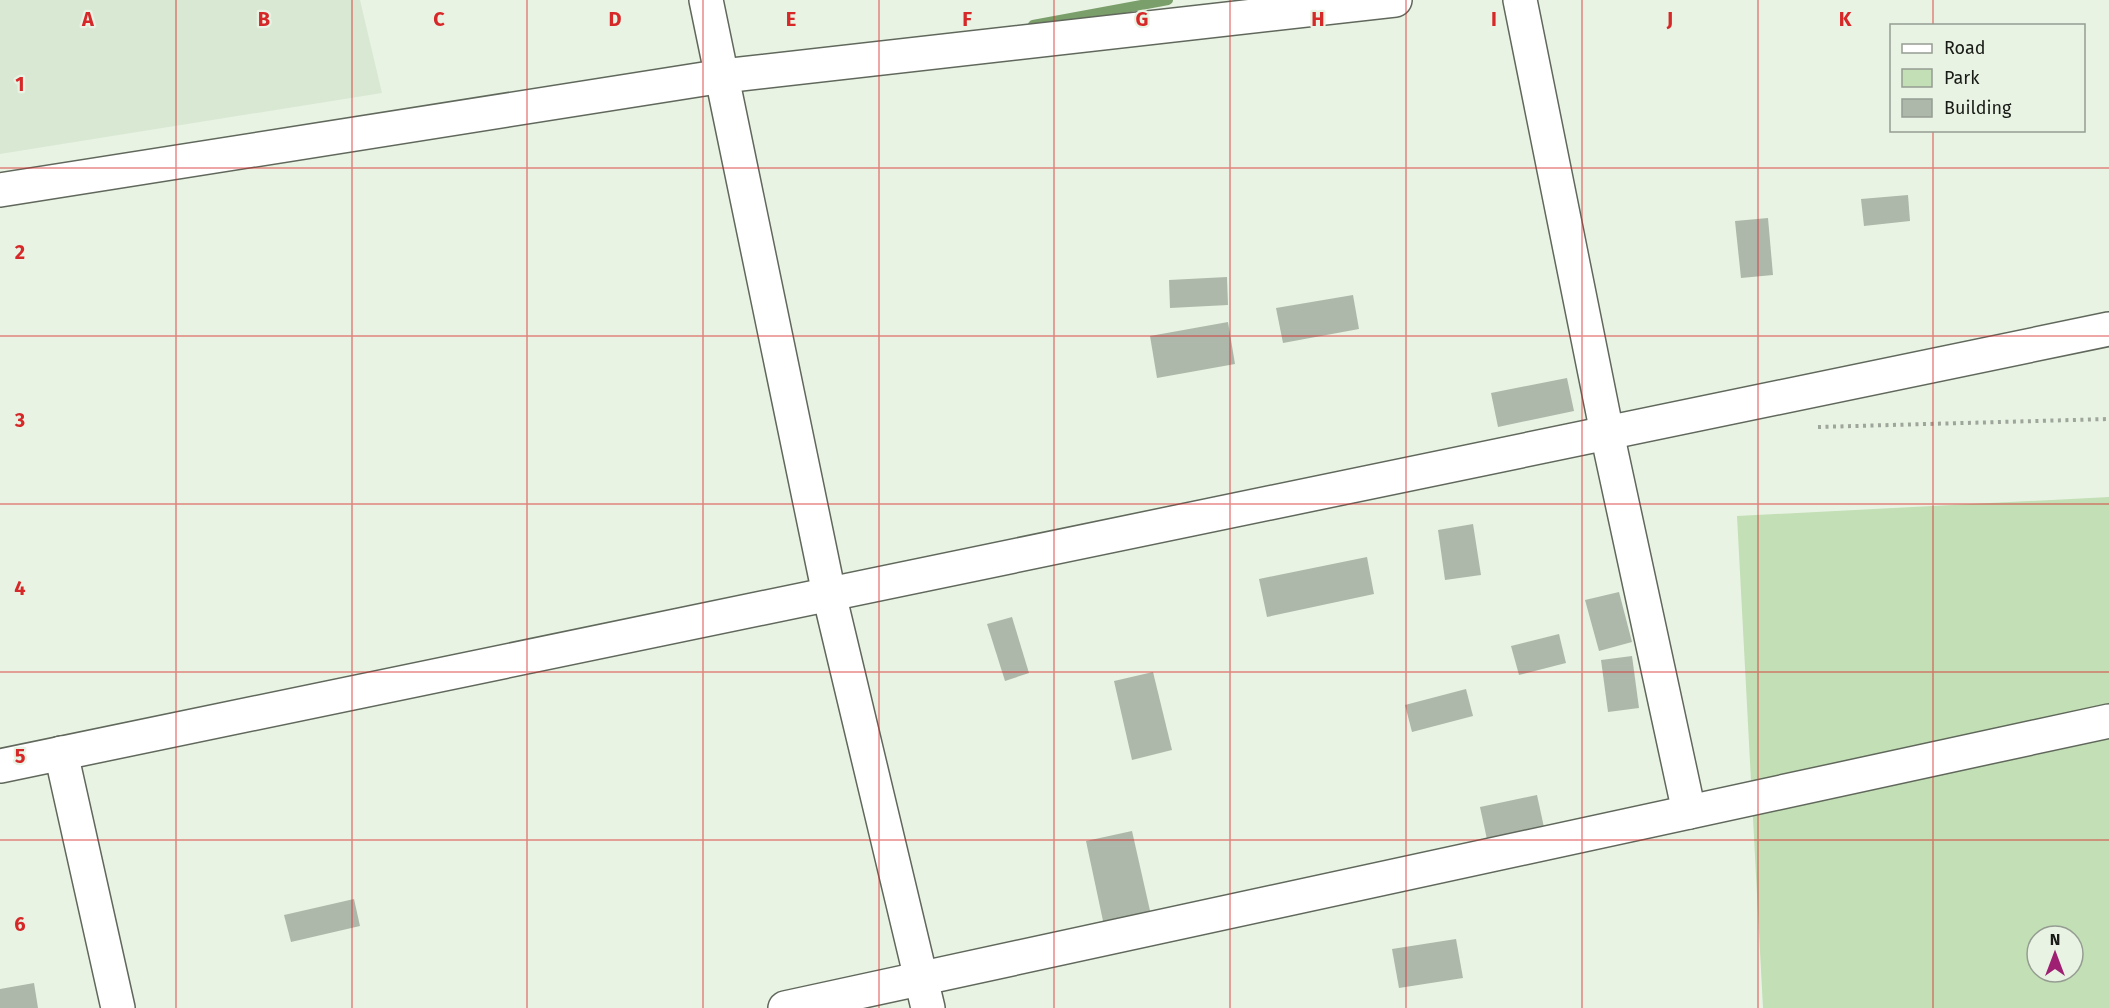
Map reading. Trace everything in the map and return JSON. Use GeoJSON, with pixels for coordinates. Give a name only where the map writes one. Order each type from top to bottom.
{"type":"FeatureCollection","features":[{"type":"Feature","properties":{"kind":"street"},"geometry":{"type":"LineString","coordinates":[[706,0],[829,594],[925,993]]}},
{"type":"Feature","properties":{"kind":"street"},"geometry":{"type":"LineString","coordinates":[[0,190],[723,76],[1395,0]]}},
{"type":"Feature","properties":{"kind":"street"},"geometry":{"type":"LineString","coordinates":[[1520,0],[1607,433],[1689,812]]}},
{"type":"Feature","properties":{"kind":"street"},"geometry":{"type":"LineString","coordinates":[[0,766],[2109,329]]}},
{"type":"Feature","properties":{"kind":"street"},"geometry":{"type":"LineString","coordinates":[[785,1008],[925,993],[1689,812],[2109,721]]}},
{"type":"Feature","properties":{"kind":"street"},"geometry":{"type":"LineString","coordinates":[[61,753],[118,1008]]}},
{"type":"Feature","properties":{"kind":"path"},"geometry":{"type":"LineString","coordinates":[[1810,428],[2109,419]]}},
{"type":"Feature","properties":{"kind":"shaded area"},"geometry":{"type":"Polygon","coordinates":[[[0,0],[360,0],[382,93],[0,154],[0,0]]]}},
{"type":"Feature","properties":{"kind":"green space"},"geometry":{"type":"Polygon","coordinates":[[[2109,497],[2109,1008],[1763,1008],[1737,516],[2109,497]]]}},
{"type":"Feature","properties":{"kind":"building"},"geometry":{"type":"Polygon","coordinates":[[[1908,195],[1910,221],[1864,226],[1861,199],[1908,195]]]}},
{"type":"Feature","properties":{"kind":"building"},"geometry":{"type":"Polygon","coordinates":[[[1768,218],[1773,275],[1741,278],[1735,221],[1768,218]]]}},
{"type":"Feature","properties":{"kind":"building"},"geometry":{"type":"Polygon","coordinates":[[[1227,277],[1228,305],[1170,308],[1169,280],[1227,277]]]}},
{"type":"Feature","properties":{"kind":"building"},"geometry":{"type":"Polygon","coordinates":[[[1353,295],[1359,329],[1283,343],[1276,308],[1353,295]]]}},
{"type":"Feature","properties":{"kind":"building"},"geometry":{"type":"Polygon","coordinates":[[[1228,322],[1235,364],[1157,378],[1150,336],[1228,322]]]}},
{"type":"Feature","properties":{"kind":"building"},"geometry":{"type":"Polygon","coordinates":[[[1567,378],[1574,411],[1498,427],[1491,393],[1567,378]]]}},
{"type":"Feature","properties":{"kind":"building"},"geometry":{"type":"Polygon","coordinates":[[[1473,524],[1481,575],[1445,580],[1438,530],[1473,524]]]}},
{"type":"Feature","properties":{"kind":"building"},"geometry":{"type":"Polygon","coordinates":[[[1367,557],[1374,594],[1267,617],[1259,579],[1367,557]]]}},
{"type":"Feature","properties":{"kind":"building"},"geometry":{"type":"Polygon","coordinates":[[[1619,592],[1632,642],[1599,651],[1585,600],[1619,592]]]}},
{"type":"Feature","properties":{"kind":"building"},"geometry":{"type":"Polygon","coordinates":[[[1012,617],[1029,673],[1005,681],[987,624],[1012,617]]]}},
{"type":"Feature","properties":{"kind":"building"},"geometry":{"type":"Polygon","coordinates":[[[1559,634],[1566,663],[1519,675],[1511,646],[1559,634]]]}},
{"type":"Feature","properties":{"kind":"building"},"geometry":{"type":"Polygon","coordinates":[[[1632,656],[1639,708],[1608,712],[1601,660],[1632,656]]]}},
{"type":"Feature","properties":{"kind":"building"},"geometry":{"type":"Polygon","coordinates":[[[1153,672],[1172,750],[1132,760],[1114,681],[1153,672]]]}},
{"type":"Feature","properties":{"kind":"building"},"geometry":{"type":"Polygon","coordinates":[[[1466,689],[1473,716],[1412,732],[1405,705],[1466,689]]]}},
{"type":"Feature","properties":{"kind":"building"},"geometry":{"type":"Polygon","coordinates":[[[1537,795],[1545,832],[1488,844],[1480,807],[1537,795]]]}},
{"type":"Feature","properties":{"kind":"building"},"geometry":{"type":"Polygon","coordinates":[[[1132,831],[1153,924],[1106,935],[1086,841],[1132,831]]]}},
{"type":"Feature","properties":{"kind":"building"},"geometry":{"type":"Polygon","coordinates":[[[354,899],[360,926],[291,942],[284,915],[354,899]]]}},
{"type":"Feature","properties":{"kind":"building"},"geometry":{"type":"Polygon","coordinates":[[[1456,939],[1463,978],[1399,988],[1392,949],[1456,939]]]}},
{"type":"Feature","properties":{"kind":"building"},"geometry":{"type":"Polygon","coordinates":[[[34,983],[38,1008],[0,1008],[0,989],[34,983]]]}},
{"type":"Feature","properties":{"kind":"waterway"},"geometry":{"type":"LineString","coordinates":[[1033,25],[1168,0]]}}]}
